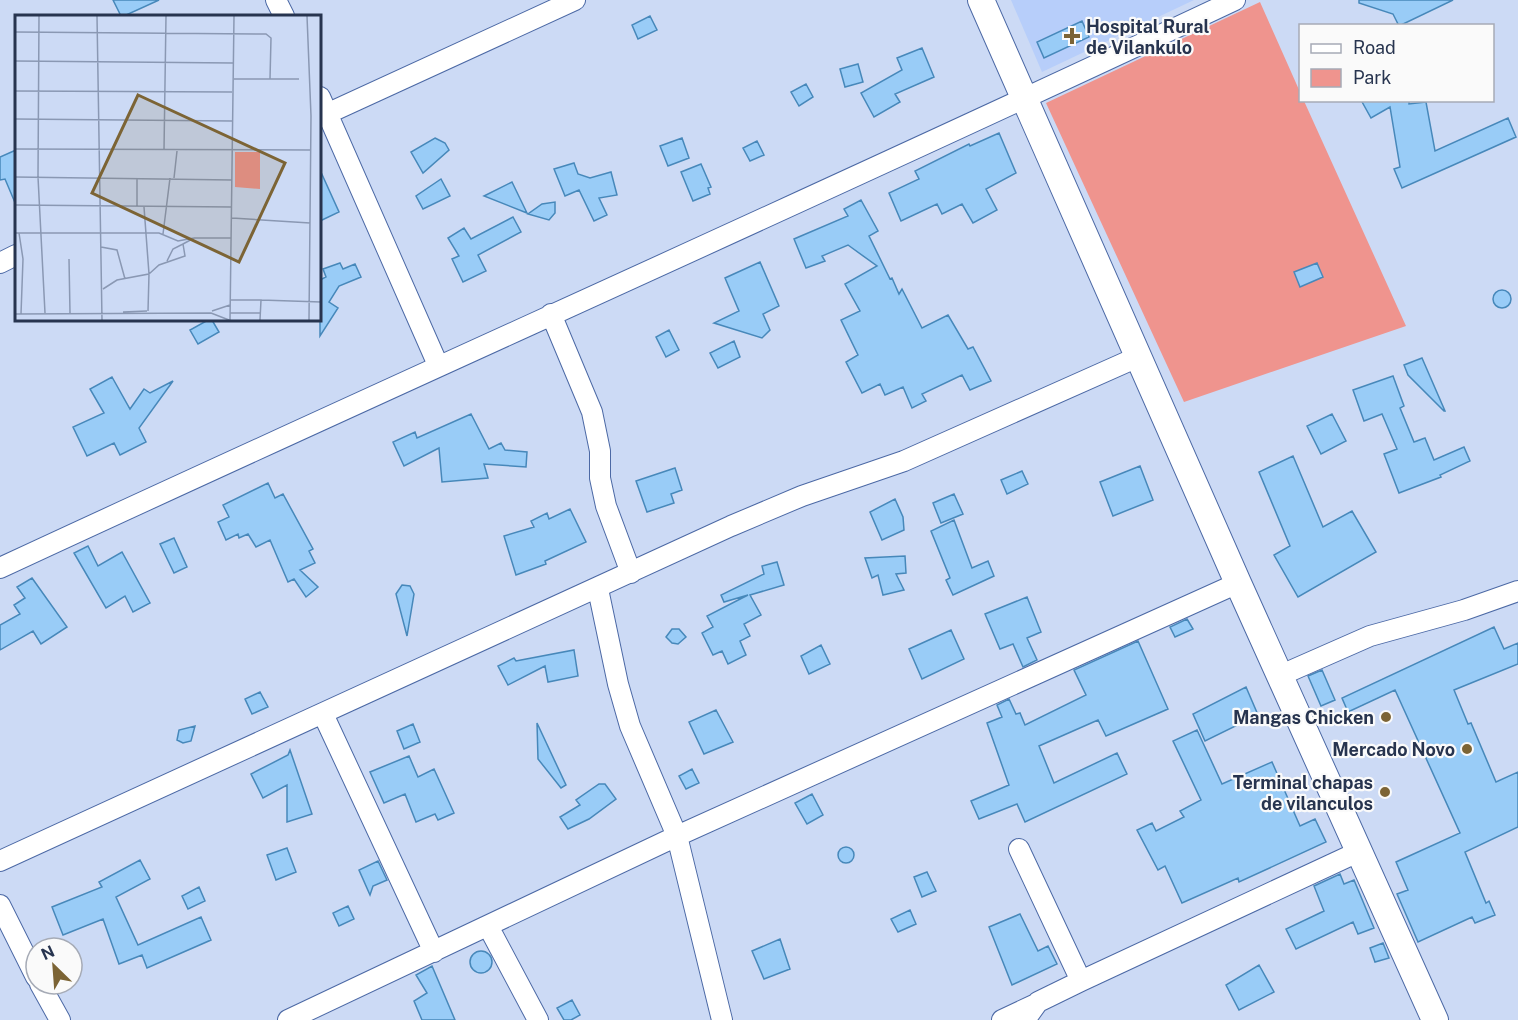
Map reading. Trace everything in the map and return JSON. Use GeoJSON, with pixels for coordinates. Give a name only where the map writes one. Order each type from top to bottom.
{"type":"FeatureCollection","features":[{"type":"Feature","properties":{"kind":"main road"},"geometry":{"type":"LineString","coordinates":[[981,0],[1140,356],[1279,676],[1436,1020]]}},
{"type":"Feature","properties":{"kind":"street"},"geometry":{"type":"LineString","coordinates":[[276,0],[284,15]]}},
{"type":"Feature","properties":{"kind":"street"},"geometry":{"type":"LineString","coordinates":[[438,365],[322,110],[575,0]]}},
{"type":"Feature","properties":{"kind":"street"},"geometry":{"type":"LineString","coordinates":[[0,568],[438,365],[1025,99],[1236,0]]}},
{"type":"Feature","properties":{"kind":"street"},"geometry":{"type":"LineString","coordinates":[[0,262],[15,255]]}},
{"type":"Feature","properties":{"kind":"street"},"geometry":{"type":"LineString","coordinates":[[551,314],[592,412],[600,450],[600,478],[606,506],[631,573]]}},
{"type":"Feature","properties":{"kind":"street"},"geometry":{"type":"LineString","coordinates":[[0,861],[802,496],[904,461],[1140,356]]}},
{"type":"Feature","properties":{"kind":"street"},"geometry":{"type":"LineString","coordinates":[[288,1020],[677,836],[1238,583]]}},
{"type":"Feature","properties":{"kind":"street"},"geometry":{"type":"LineString","coordinates":[[598,589],[618,684],[630,726],[677,836],[722,1020]]}},
{"type":"Feature","properties":{"kind":"street"},"geometry":{"type":"LineString","coordinates":[[1279,676],[1395,627],[1464,610],[1518,591]]}},
{"type":"Feature","properties":{"kind":"street"},"geometry":{"type":"LineString","coordinates":[[322,714],[434,952]]}},
{"type":"Feature","properties":{"kind":"street"},"geometry":{"type":"LineString","coordinates":[[1018,849],[1081,981]]}},
{"type":"Feature","properties":{"kind":"street"},"geometry":{"type":"LineString","coordinates":[[1002,1020],[1358,852]]}},
{"type":"Feature","properties":{"kind":"street"},"geometry":{"type":"LineString","coordinates":[[0,905],[24,953]]}},
{"type":"Feature","properties":{"kind":"street"},"geometry":{"type":"LineString","coordinates":[[488,926],[538,1020]]}},
{"type":"Feature","properties":{"kind":"street"},"geometry":{"type":"LineString","coordinates":[[47,996],[60,1020]]}},
{"type":"Feature","properties":{"kind":"street"},"geometry":{"type":"LineString","coordinates":[[1025,1020],[1038,1002]]}},
{"type":"Feature","properties":{"kind":"shaded area","name":"Hospital Rural de Vilankulo"},"geometry":{"type":"Polygon","coordinates":[[[1011,0],[1194,0],[1042,72],[1011,0]]]}},
{"type":"Feature","properties":{"kind":"green space"},"geometry":{"type":"Polygon","coordinates":[[[1260,2],[1299,90],[1299,102],[1304,102],[1406,326],[1184,402],[1046,103],[1260,2]]]}},
{"type":"Feature","properties":{"kind":"building"},"geometry":{"type":"Polygon","coordinates":[[[113,0],[159,0],[126,15],[120,15],[113,0]]]}},
{"type":"Feature","properties":{"kind":"building"},"geometry":{"type":"Polygon","coordinates":[[[1359,0],[1453,0],[1403,24],[1398,24],[1393,14],[1359,3],[1359,0]]]}},
{"type":"Feature","properties":{"kind":"building"},"geometry":{"type":"Polygon","coordinates":[[[650,16],[657,30],[638,39],[632,25],[650,16]]]}},
{"type":"Feature","properties":{"kind":"building"},"geometry":{"type":"Polygon","coordinates":[[[1082,21],[1089,37],[1044,58],[1037,42],[1082,21]]]}},
{"type":"Feature","properties":{"kind":"building"},"geometry":{"type":"Polygon","coordinates":[[[922,48],[934,77],[895,94],[900,102],[874,117],[861,93],[902,70],[897,58],[922,48]]]}},
{"type":"Feature","properties":{"kind":"building"},"geometry":{"type":"Polygon","coordinates":[[[858,64],[863,82],[845,87],[840,69],[858,64]]]}},
{"type":"Feature","properties":{"kind":"building"},"geometry":{"type":"Polygon","coordinates":[[[806,84],[813,97],[799,106],[791,92],[806,84]]]}},
{"type":"Feature","properties":{"kind":"building"},"geometry":{"type":"Polygon","coordinates":[[[1362,102],[1409,102],[1409,104],[1426,102],[1435,151],[1508,118],[1516,137],[1402,188],[1394,169],[1400,167],[1390,107],[1371,118],[1362,102]]]}},
{"type":"Feature","properties":{"kind":"building"},"geometry":{"type":"Polygon","coordinates":[[[999,133],[1016,173],[986,189],[997,210],[973,223],[962,204],[942,214],[937,204],[901,221],[889,193],[919,179],[915,171],[969,144],[970,146],[999,133]]]}},
{"type":"Feature","properties":{"kind":"building"},"geometry":{"type":"Polygon","coordinates":[[[435,138],[445,143],[449,150],[423,173],[411,152],[435,138]]]}},
{"type":"Feature","properties":{"kind":"building"},"geometry":{"type":"Polygon","coordinates":[[[682,138],[689,158],[668,166],[660,146],[682,138]]]}},
{"type":"Feature","properties":{"kind":"building"},"geometry":{"type":"Polygon","coordinates":[[[757,141],[764,155],[750,161],[743,148],[757,141]]]}},
{"type":"Feature","properties":{"kind":"building"},"geometry":{"type":"Polygon","coordinates":[[[15,150],[15,203],[5,179],[0,180],[0,157],[15,150]]]}},
{"type":"Feature","properties":{"kind":"building"},"geometry":{"type":"Polygon","coordinates":[[[574,163],[578,174],[590,178],[611,172],[617,195],[599,198],[607,215],[594,221],[579,190],[565,196],[554,169],[574,163]]]}},
{"type":"Feature","properties":{"kind":"building"},"geometry":{"type":"Polygon","coordinates":[[[701,164],[711,187],[708,188],[710,194],[693,201],[681,172],[701,164]]]}},
{"type":"Feature","properties":{"kind":"building"},"geometry":{"type":"Polygon","coordinates":[[[321,172],[339,212],[321,221],[321,172]]]}},
{"type":"Feature","properties":{"kind":"building"},"geometry":{"type":"Polygon","coordinates":[[[441,179],[450,196],[423,209],[416,196],[441,179]]]}},
{"type":"Feature","properties":{"kind":"building"},"geometry":{"type":"Polygon","coordinates":[[[512,182],[527,213],[484,196],[512,182]]]}},
{"type":"Feature","properties":{"kind":"building"},"geometry":{"type":"Polygon","coordinates":[[[861,200],[878,231],[869,236],[890,279],[892,278],[899,294],[902,289],[922,328],[948,315],[968,349],[973,347],[991,381],[970,390],[962,375],[922,394],[926,401],[912,408],[903,387],[885,395],[880,384],[862,393],[846,362],[858,355],[841,320],[860,311],[845,284],[877,266],[848,245],[822,256],[825,261],[806,268],[794,239],[848,216],[844,209],[861,200]]]}},
{"type":"Feature","properties":{"kind":"building"},"geometry":{"type":"Polygon","coordinates":[[[555,202],[555,213],[549,220],[528,214],[542,204],[555,202]]]}},
{"type":"Feature","properties":{"kind":"building"},"geometry":{"type":"Polygon","coordinates":[[[513,217],[521,232],[478,255],[486,271],[463,282],[452,259],[459,256],[448,238],[464,228],[471,239],[513,217]]]}},
{"type":"Feature","properties":{"kind":"building"},"geometry":{"type":"Polygon","coordinates":[[[760,262],[779,306],[763,314],[770,330],[762,338],[714,323],[739,311],[725,278],[760,262]]]}},
{"type":"Feature","properties":{"kind":"building"},"geometry":{"type":"Polygon","coordinates":[[[340,263],[343,269],[355,264],[361,277],[339,286],[329,302],[338,308],[320,336],[321,280],[326,277],[323,269],[340,263]]]}},
{"type":"Feature","properties":{"kind":"building"},"geometry":{"type":"Polygon","coordinates":[[[1317,263],[1323,277],[1300,287],[1294,272],[1317,263]]]}},
{"type":"Feature","properties":{"kind":"building"},"geometry":{"type":"Polygon","coordinates":[[[1502,290],[1508,293],[1511,299],[1508,305],[1502,308],[1496,305],[1493,299],[1496,293],[1502,290]]]}},
{"type":"Feature","properties":{"kind":"building"},"geometry":{"type":"Polygon","coordinates":[[[206,321],[213,321],[219,332],[198,344],[190,330],[206,321]]]}},
{"type":"Feature","properties":{"kind":"building"},"geometry":{"type":"Polygon","coordinates":[[[669,330],[679,350],[666,357],[656,337],[669,330]]]}},
{"type":"Feature","properties":{"kind":"building"},"geometry":{"type":"Polygon","coordinates":[[[734,341],[740,357],[718,368],[710,353],[734,341]]]}},
{"type":"Feature","properties":{"kind":"building"},"geometry":{"type":"Polygon","coordinates":[[[1422,358],[1445,411],[1408,375],[1404,365],[1422,358]]]}},
{"type":"Feature","properties":{"kind":"building"},"geometry":{"type":"Polygon","coordinates":[[[1393,376],[1404,406],[1400,408],[1414,442],[1425,438],[1434,460],[1464,447],[1470,461],[1440,475],[1441,477],[1399,493],[1384,454],[1397,449],[1382,414],[1364,421],[1353,390],[1393,376]]]}},
{"type":"Feature","properties":{"kind":"building"},"geometry":{"type":"Polygon","coordinates":[[[112,377],[130,409],[144,389],[150,393],[173,381],[139,428],[146,442],[120,455],[114,443],[87,456],[73,427],[104,413],[90,389],[112,377]]]}},
{"type":"Feature","properties":{"kind":"building"},"geometry":{"type":"Polygon","coordinates":[[[471,414],[489,449],[501,443],[505,450],[527,452],[526,467],[484,464],[488,478],[442,482],[439,448],[404,466],[393,442],[415,432],[417,438],[471,414]]]}},
{"type":"Feature","properties":{"kind":"building"},"geometry":{"type":"Polygon","coordinates":[[[1332,414],[1346,441],[1321,454],[1307,426],[1332,414]]]}},
{"type":"Feature","properties":{"kind":"building"},"geometry":{"type":"Polygon","coordinates":[[[1293,456],[1323,527],[1352,511],[1376,552],[1298,597],[1274,555],[1290,546],[1259,472],[1293,456]]]}},
{"type":"Feature","properties":{"kind":"building"},"geometry":{"type":"Polygon","coordinates":[[[1140,466],[1153,500],[1113,516],[1100,482],[1140,466]]]}},
{"type":"Feature","properties":{"kind":"building"},"geometry":{"type":"Polygon","coordinates":[[[675,468],[682,490],[671,494],[674,503],[647,512],[636,481],[675,468]]]}},
{"type":"Feature","properties":{"kind":"building"},"geometry":{"type":"Polygon","coordinates":[[[1022,471],[1028,484],[1007,494],[1001,480],[1022,471]]]}},
{"type":"Feature","properties":{"kind":"building"},"geometry":{"type":"Polygon","coordinates":[[[268,483],[275,498],[283,494],[313,549],[309,551],[315,563],[300,570],[318,587],[306,597],[294,579],[288,582],[270,540],[256,547],[248,534],[239,538],[238,534],[226,540],[218,522],[229,517],[223,505],[268,483]]]}},
{"type":"Feature","properties":{"kind":"building"},"geometry":{"type":"Polygon","coordinates":[[[954,494],[963,514],[941,523],[933,503],[954,494]]]}},
{"type":"Feature","properties":{"kind":"building"},"geometry":{"type":"Polygon","coordinates":[[[895,499],[903,517],[904,530],[882,540],[870,512],[895,499]]]}},
{"type":"Feature","properties":{"kind":"building"},"geometry":{"type":"Polygon","coordinates":[[[570,509],[586,542],[545,561],[546,564],[516,575],[504,536],[534,527],[531,521],[547,513],[549,519],[570,509]]]}},
{"type":"Feature","properties":{"kind":"building"},"geometry":{"type":"Polygon","coordinates":[[[954,520],[972,568],[988,561],[994,576],[953,595],[946,580],[950,578],[931,531],[954,520]]]}},
{"type":"Feature","properties":{"kind":"building"},"geometry":{"type":"Polygon","coordinates":[[[174,538],[187,567],[174,573],[160,544],[174,538]]]}},
{"type":"Feature","properties":{"kind":"building"},"geometry":{"type":"Polygon","coordinates":[[[88,546],[98,566],[122,552],[150,603],[133,612],[125,596],[106,608],[74,553],[88,546]]]}},
{"type":"Feature","properties":{"kind":"building"},"geometry":{"type":"Polygon","coordinates":[[[905,556],[906,573],[896,574],[904,590],[883,595],[878,575],[872,578],[865,558],[905,556]]]}},
{"type":"Feature","properties":{"kind":"building"},"geometry":{"type":"Polygon","coordinates":[[[777,562],[784,585],[750,595],[761,615],[744,624],[750,636],[740,641],[746,655],[728,664],[722,651],[713,655],[702,633],[713,627],[707,616],[748,595],[724,602],[721,595],[764,574],[762,566],[777,562]]]}},
{"type":"Feature","properties":{"kind":"building"},"geometry":{"type":"Polygon","coordinates":[[[32,578],[67,627],[41,644],[33,631],[0,650],[0,625],[20,614],[14,605],[25,598],[17,587],[32,578]]]}},
{"type":"Feature","properties":{"kind":"building"},"geometry":{"type":"Polygon","coordinates":[[[402,585],[410,586],[414,594],[407,636],[396,594],[402,585]]]}},
{"type":"Feature","properties":{"kind":"building"},"geometry":{"type":"Polygon","coordinates":[[[1027,597],[1041,632],[1027,638],[1037,660],[1023,667],[1013,644],[1000,649],[985,614],[1027,597]]]}},
{"type":"Feature","properties":{"kind":"building"},"geometry":{"type":"Polygon","coordinates":[[[1187,619],[1193,629],[1175,637],[1170,627],[1187,619]]]}},
{"type":"Feature","properties":{"kind":"building"},"geometry":{"type":"Polygon","coordinates":[[[1494,627],[1504,649],[1518,643],[1518,664],[1454,690],[1496,782],[1518,772],[1518,827],[1465,852],[1486,903],[1489,901],[1495,915],[1475,923],[1472,917],[1418,942],[1397,894],[1408,890],[1396,862],[1460,833],[1395,690],[1348,712],[1342,698],[1494,627]]]}},
{"type":"Feature","properties":{"kind":"building"},"geometry":{"type":"Polygon","coordinates":[[[672,629],[679,629],[686,637],[678,644],[672,643],[666,637],[672,629]]]}},
{"type":"Feature","properties":{"kind":"building"},"geometry":{"type":"Polygon","coordinates":[[[951,630],[964,659],[922,679],[909,649],[951,630]]]}},
{"type":"Feature","properties":{"kind":"building"},"geometry":{"type":"Polygon","coordinates":[[[1138,641],[1168,709],[1106,736],[1098,720],[1039,746],[1054,783],[1117,753],[1127,774],[1025,822],[1017,804],[979,819],[971,801],[1009,785],[987,723],[1002,717],[997,705],[1009,699],[1016,714],[1020,713],[1025,725],[1086,695],[1074,670],[1138,641]]]}},
{"type":"Feature","properties":{"kind":"building"},"geometry":{"type":"Polygon","coordinates":[[[821,645],[830,664],[809,674],[801,656],[821,645]]]}},
{"type":"Feature","properties":{"kind":"building"},"geometry":{"type":"Polygon","coordinates":[[[574,650],[578,676],[548,682],[545,666],[508,685],[498,666],[514,658],[516,661],[574,650]]]}},
{"type":"Feature","properties":{"kind":"building"},"geometry":{"type":"Polygon","coordinates":[[[1322,670],[1335,700],[1321,706],[1308,676],[1322,670]]]}},
{"type":"Feature","properties":{"kind":"building"},"geometry":{"type":"Polygon","coordinates":[[[1246,687],[1258,715],[1205,741],[1193,714],[1246,687]]]}},
{"type":"Feature","properties":{"kind":"building"},"geometry":{"type":"Polygon","coordinates":[[[260,692],[268,707],[252,714],[245,699],[260,692]]]}},
{"type":"Feature","properties":{"kind":"building"},"geometry":{"type":"Polygon","coordinates":[[[716,710],[733,742],[704,754],[689,722],[716,710]]]}},
{"type":"Feature","properties":{"kind":"building"},"geometry":{"type":"Polygon","coordinates":[[[537,723],[566,785],[561,788],[538,759],[537,723]]]}},
{"type":"Feature","properties":{"kind":"building"},"geometry":{"type":"Polygon","coordinates":[[[413,724],[420,742],[404,749],[397,731],[413,724]]]}},
{"type":"Feature","properties":{"kind":"building"},"geometry":{"type":"Polygon","coordinates":[[[195,726],[191,741],[183,743],[177,740],[179,730],[195,726]]]}},
{"type":"Feature","properties":{"kind":"building"},"geometry":{"type":"Polygon","coordinates":[[[1197,730],[1222,784],[1272,762],[1300,826],[1315,819],[1326,842],[1239,882],[1238,878],[1182,903],[1165,866],[1158,870],[1137,830],[1152,823],[1156,831],[1184,817],[1180,811],[1201,800],[1173,741],[1197,730]]]}},
{"type":"Feature","properties":{"kind":"building"},"geometry":{"type":"Polygon","coordinates":[[[290,750],[312,814],[287,822],[287,785],[263,798],[251,774],[288,755],[290,750]]]}},
{"type":"Feature","properties":{"kind":"building"},"geometry":{"type":"Polygon","coordinates":[[[409,756],[418,777],[434,769],[454,813],[438,820],[435,814],[416,822],[405,794],[384,803],[370,772],[409,756]]]}},
{"type":"Feature","properties":{"kind":"building"},"geometry":{"type":"Polygon","coordinates":[[[692,769],[699,783],[686,789],[679,776],[692,769]]]}},
{"type":"Feature","properties":{"kind":"building"},"geometry":{"type":"Polygon","coordinates":[[[599,784],[605,784],[616,799],[589,819],[568,829],[560,817],[580,805],[576,800],[599,784]]]}},
{"type":"Feature","properties":{"kind":"building"},"geometry":{"type":"Polygon","coordinates":[[[812,794],[823,815],[807,824],[795,803],[812,794]]]}},
{"type":"Feature","properties":{"kind":"building"},"geometry":{"type":"Polygon","coordinates":[[[846,847],[854,855],[846,863],[838,855],[846,847]]]}},
{"type":"Feature","properties":{"kind":"building"},"geometry":{"type":"Polygon","coordinates":[[[287,848],[296,872],[276,880],[267,855],[287,848]]]}},
{"type":"Feature","properties":{"kind":"building"},"geometry":{"type":"Polygon","coordinates":[[[140,860],[150,879],[116,897],[138,945],[201,917],[211,940],[147,968],[142,955],[119,964],[103,919],[63,935],[52,907],[102,887],[99,882],[140,860]]]}},
{"type":"Feature","properties":{"kind":"building"},"geometry":{"type":"Polygon","coordinates":[[[378,861],[387,880],[373,886],[370,895],[359,870],[378,861]]]}},
{"type":"Feature","properties":{"kind":"building"},"geometry":{"type":"Polygon","coordinates":[[[927,872],[936,891],[922,897],[914,877],[927,872]]]}},
{"type":"Feature","properties":{"kind":"building"},"geometry":{"type":"Polygon","coordinates":[[[1340,874],[1344,884],[1354,880],[1374,928],[1358,934],[1353,922],[1296,949],[1286,929],[1324,911],[1314,886],[1340,874]]]}},
{"type":"Feature","properties":{"kind":"building"},"geometry":{"type":"Polygon","coordinates":[[[199,887],[205,901],[188,909],[182,896],[199,887]]]}},
{"type":"Feature","properties":{"kind":"building"},"geometry":{"type":"Polygon","coordinates":[[[348,906],[354,919],[339,926],[333,913],[348,906]]]}},
{"type":"Feature","properties":{"kind":"building"},"geometry":{"type":"Polygon","coordinates":[[[910,910],[916,924],[898,932],[891,919],[910,910]]]}},
{"type":"Feature","properties":{"kind":"building"},"geometry":{"type":"Polygon","coordinates":[[[1020,914],[1038,951],[1048,946],[1057,964],[1012,985],[989,927],[1020,914]]]}},
{"type":"Feature","properties":{"kind":"building"},"geometry":{"type":"Polygon","coordinates":[[[780,939],[790,969],[764,979],[752,951],[780,939]]]}},
{"type":"Feature","properties":{"kind":"building"},"geometry":{"type":"Polygon","coordinates":[[[1383,943],[1389,958],[1375,962],[1370,948],[1383,943]]]}},
{"type":"Feature","properties":{"kind":"building"},"geometry":{"type":"Polygon","coordinates":[[[481,951],[491,958],[492,962],[485,972],[481,973],[471,966],[470,962],[477,952],[481,951]]]}},
{"type":"Feature","properties":{"kind":"building"},"geometry":{"type":"Polygon","coordinates":[[[1259,965],[1274,992],[1239,1010],[1226,985],[1259,965]]]}},
{"type":"Feature","properties":{"kind":"building"},"geometry":{"type":"Polygon","coordinates":[[[432,966],[455,1020],[422,1020],[414,1001],[427,993],[416,975],[432,966]]]}},
{"type":"Feature","properties":{"kind":"building"},"geometry":{"type":"Polygon","coordinates":[[[572,1000],[580,1015],[571,1020],[564,1020],[557,1008],[572,1000]]]}},
{"type":"Feature","properties":{"kind":"place","name":"Hospital Rural de Vilankulo"},"geometry":{"type":"Point","coordinates":[1072,36]}},
{"type":"Feature","properties":{"kind":"place","name":"Mangas Chicken"},"geometry":{"type":"Point","coordinates":[1386,717]}},
{"type":"Feature","properties":{"kind":"place","name":"Mercado Novo"},"geometry":{"type":"Point","coordinates":[1467,749]}},
{"type":"Feature","properties":{"kind":"place","name":"Terminal chapas de vilanculos"},"geometry":{"type":"Point","coordinates":[1385,792]}}]}
